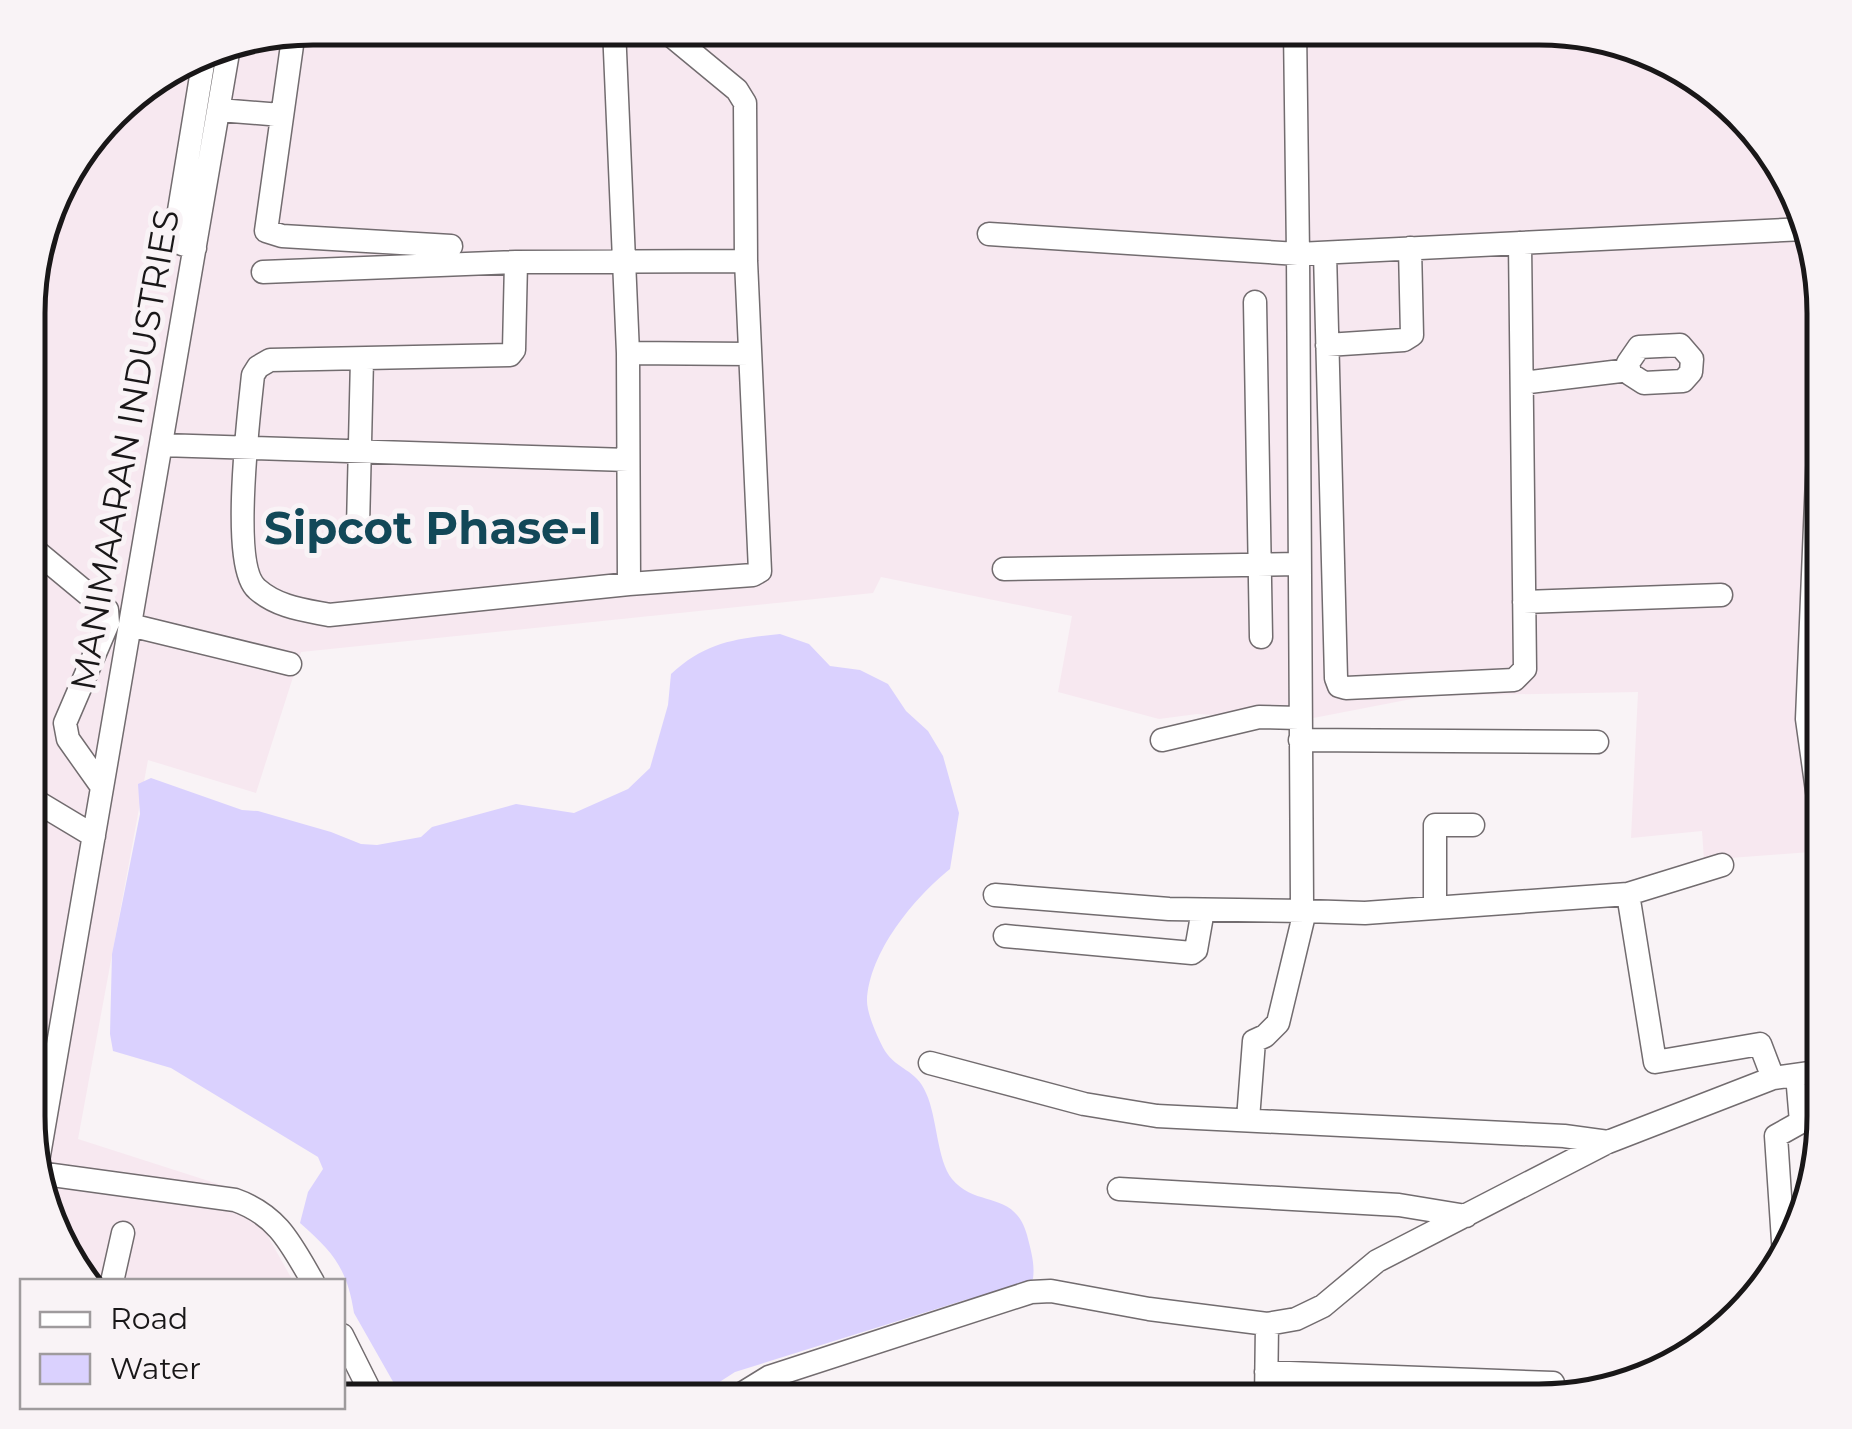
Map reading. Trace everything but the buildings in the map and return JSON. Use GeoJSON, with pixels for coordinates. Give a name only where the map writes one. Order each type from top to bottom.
{"type":"FeatureCollection","features":[{"type":"Feature","properties":{"kind":"street"},"geometry":{"type":"LineString","coordinates":[[615,45],[628,353],[629,584]]}},
{"type":"Feature","properties":{"kind":"street"},"geometry":{"type":"LineString","coordinates":[[516,262],[514,350],[510,355],[270,360],[258,366],[253,375],[245,448],[244,564],[254,587],[282,605],[329,615],[754,575],[760,571],[742,96],[682,45]]}},
{"type":"Feature","properties":{"kind":"street"},"geometry":{"type":"LineString","coordinates":[[292,46],[266,230],[282,236],[451,246]]}},
{"type":"Feature","properties":{"kind":"street"},"geometry":{"type":"LineString","coordinates":[[1248,1119],[1254,1041],[1278,1022],[1305,911],[1299,729],[1295,46]]}},
{"type":"Feature","properties":{"kind":"street","name":"MANIMAARAN INDUSTRIES"},"geometry":{"type":"LineString","coordinates":[[46,1122],[227,59]]}},
{"type":"Feature","properties":{"kind":"street"},"geometry":{"type":"LineString","coordinates":[[195,248],[182,244],[175,235],[202,69]]}},
{"type":"Feature","properties":{"kind":"street"},"geometry":{"type":"LineString","coordinates":[[218,110],[281,116]]}},
{"type":"Feature","properties":{"kind":"street"},"geometry":{"type":"LineString","coordinates":[[990,234],[1298,254],[1794,230]]}},
{"type":"Feature","properties":{"kind":"street"},"geometry":{"type":"LineString","coordinates":[[1325,253],[1338,686],[1514,680],[1525,669],[1520,243]]}},
{"type":"Feature","properties":{"kind":"street"},"geometry":{"type":"LineString","coordinates":[[1327,346],[1404,340],[1412,335],[1410,248]]}},
{"type":"Feature","properties":{"kind":"street"},"geometry":{"type":"LineString","coordinates":[[263,272],[516,262],[746,261]]}},
{"type":"Feature","properties":{"kind":"street"},"geometry":{"type":"LineString","coordinates":[[1255,302],[1261,637]]}},
{"type":"Feature","properties":{"kind":"street"},"geometry":{"type":"LineString","coordinates":[[628,353],[750,354]]}},
{"type":"Feature","properties":{"kind":"street"},"geometry":{"type":"LineString","coordinates":[[358,527],[362,359]]}},
{"type":"Feature","properties":{"kind":"street"},"geometry":{"type":"LineString","coordinates":[[1522,383],[1629,370]]}},
{"type":"Feature","properties":{"kind":"street"},"geometry":{"type":"LineString","coordinates":[[161,445],[628,460]]}},
{"type":"Feature","properties":{"kind":"street"},"geometry":{"type":"LineString","coordinates":[[45,559],[107,610],[108,623],[65,723],[68,739],[102,788]]}},
{"type":"Feature","properties":{"kind":"street"},"geometry":{"type":"LineString","coordinates":[[1004,569],[1299,564]]}},
{"type":"Feature","properties":{"kind":"street"},"geometry":{"type":"LineString","coordinates":[[1524,602],[1721,596]]}},
{"type":"Feature","properties":{"kind":"street"},"geometry":{"type":"LineString","coordinates":[[130,625],[290,664]]}},
{"type":"Feature","properties":{"kind":"street"},"geometry":{"type":"LineString","coordinates":[[1162,740],[1259,717],[1299,729],[1597,742]]}},
{"type":"Feature","properties":{"kind":"street"},"geometry":{"type":"LineString","coordinates":[[46,807],[94,836]]}},
{"type":"Feature","properties":{"kind":"street"},"geometry":{"type":"LineString","coordinates":[[1435,907],[1435,825],[1474,826]]}},
{"type":"Feature","properties":{"kind":"street"},"geometry":{"type":"LineString","coordinates":[[995,896],[1203,910],[1365,913],[1628,894],[1722,864]]}},
{"type":"Feature","properties":{"kind":"street"},"geometry":{"type":"LineString","coordinates":[[1628,894],[1655,1062],[1760,1044],[1772,1078]]}},
{"type":"Feature","properties":{"kind":"street"},"geometry":{"type":"LineString","coordinates":[[1004,936],[1192,953],[1196,950],[1203,910]]}},
{"type":"Feature","properties":{"kind":"street"},"geometry":{"type":"LineString","coordinates":[[930,1063],[1084,1104],[1157,1116],[1564,1136],[1608,1142]]}},
{"type":"Feature","properties":{"kind":"street"},"geometry":{"type":"LineString","coordinates":[[758,1383],[769,1376],[1031,1292],[1052,1291],[1149,1309],[1267,1324],[1296,1320],[1322,1306],[1377,1260],[1608,1142],[1772,1078],[1806,1073]]}},
{"type":"Feature","properties":{"kind":"street"},"geometry":{"type":"LineString","coordinates":[[1782,1228],[1776,1136],[1801,1122],[1798,1074]]}},
{"type":"Feature","properties":{"kind":"street"},"geometry":{"type":"LineString","coordinates":[[51,1172],[235,1200],[258,1208],[290,1242],[311,1279]]}},
{"type":"Feature","properties":{"kind":"street"},"geometry":{"type":"LineString","coordinates":[[1119,1189],[1399,1204],[1466,1216]]}},
{"type":"Feature","properties":{"kind":"street"},"geometry":{"type":"LineString","coordinates":[[113,1279],[123,1233]]}},
{"type":"Feature","properties":{"kind":"street"},"geometry":{"type":"LineString","coordinates":[[1266,1384],[1267,1324]]}},
{"type":"Feature","properties":{"kind":"street"},"geometry":{"type":"LineString","coordinates":[[345,1340],[366,1383]]}},
{"type":"Feature","properties":{"kind":"street"},"geometry":{"type":"LineString","coordinates":[[1266,1372],[1409,1384]]}},
{"type":"Feature","properties":{"kind":"street"},"geometry":{"type":"LineString","coordinates":[[1540,1384],[1553,1382]]}},
{"type":"Feature","properties":{"kind":"shaded area"},"geometry":{"type":"Polygon","coordinates":[[[313,45],[1557,46],[1609,54],[1673,81],[1716,111],[1752,150],[1787,210],[1805,278],[1806,852],[1704,860],[1702,831],[1631,838],[1638,692],[1427,696],[1303,720],[1197,714],[1159,719],[1058,692],[1072,616],[881,577],[873,593],[301,652],[256,793],[148,760],[78,1139],[243,1192],[292,1279],[100,1279],[65,1219],[54,1186],[46,1134],[47,278],[59,227],[81,179],[111,136],[150,100],[179,81],[227,59],[278,47],[313,45]]]}},
{"type":"Feature","properties":{"kind":"water"},"geometry":{"type":"Polygon","coordinates":[[[780,634],[809,644],[830,666],[860,670],[888,684],[906,711],[928,731],[943,756],[959,813],[950,869],[908,911],[885,945],[870,982],[867,1006],[885,1051],[917,1079],[926,1093],[943,1161],[952,1179],[972,1194],[1004,1205],[1021,1221],[1031,1252],[1033,1279],[1021,1287],[965,1300],[735,1372],[717,1383],[394,1383],[354,1313],[343,1272],[300,1223],[308,1192],[323,1169],[318,1157],[171,1068],[113,1051],[112,954],[140,814],[138,784],[151,778],[242,810],[258,811],[361,844],[421,837],[432,827],[516,804],[574,813],[628,789],[650,768],[668,705],[671,674],[696,655],[748,638],[780,634]]]}},
{"type":"Feature","properties":{"kind":"district","name":"Sipcot Phase-I"},"geometry":{"type":"Point","coordinates":[433,528]}}]}
